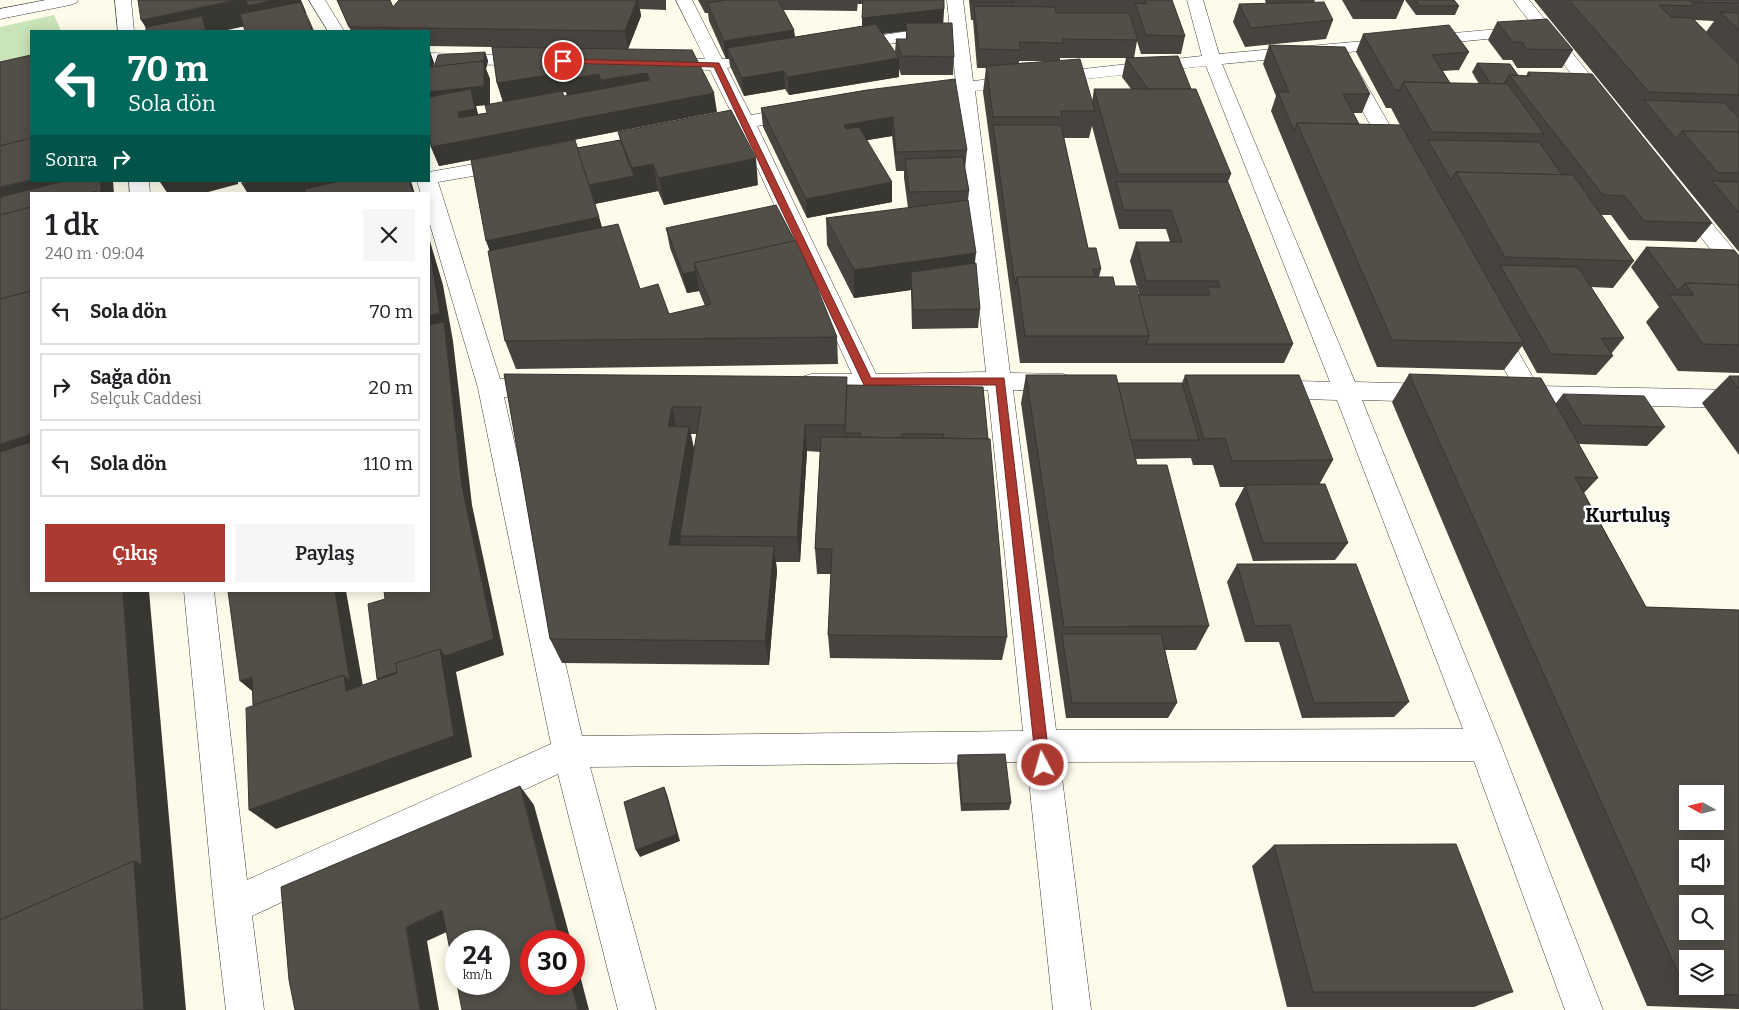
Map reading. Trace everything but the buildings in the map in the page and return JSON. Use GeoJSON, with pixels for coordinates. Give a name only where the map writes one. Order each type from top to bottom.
{"type":"FeatureCollection","features":[{"type":"Feature","properties":{"kind":"street"},"geometry":{"type":"LineString","coordinates":[[0,14],[70,0]]}},
{"type":"Feature","properties":{"kind":"street"},"geometry":{"type":"LineString","coordinates":[[123,0],[126,30]]}},
{"type":"Feature","properties":{"kind":"street"},"geometry":{"type":"LineString","coordinates":[[317,0],[335,30]]}},
{"type":"Feature","properties":{"kind":"street"},"geometry":{"type":"LineString","coordinates":[[684,0],[745,121],[868,382]]}},
{"type":"Feature","properties":{"kind":"street"},"geometry":{"type":"LineString","coordinates":[[955,0],[1001,381],[1072,1010]]}},
{"type":"Feature","properties":{"kind":"street"},"geometry":{"type":"LineString","coordinates":[[1195,0],[1212,60],[1346,391],[1486,746],[1584,1010]]}},
{"type":"Feature","properties":{"kind":"street"},"geometry":{"type":"LineString","coordinates":[[1521,0],[1617,119]]}},
{"type":"Feature","properties":{"kind":"street"},"geometry":{"type":"LineString","coordinates":[[833,47],[959,29]]}},
{"type":"Feature","properties":{"kind":"street"},"geometry":{"type":"LineString","coordinates":[[908,96],[966,87],[1212,60],[1544,29]]}},
{"type":"Feature","properties":{"kind":"street"},"geometry":{"type":"LineString","coordinates":[[1337,48],[1409,178]]}},
{"type":"Feature","properties":{"kind":"street"},"geometry":{"type":"LineString","coordinates":[[647,63],[716,64],[784,54]]}},
{"type":"Feature","properties":{"kind":"street"},"geometry":{"type":"LineString","coordinates":[[430,58],[548,61]]}},
{"type":"Feature","properties":{"kind":"street"},"geometry":{"type":"LineString","coordinates":[[687,132],[812,111]]}},
{"type":"Feature","properties":{"kind":"street"},"geometry":{"type":"LineString","coordinates":[[430,179],[524,161]]}},
{"type":"Feature","properties":{"kind":"street"},"geometry":{"type":"LineString","coordinates":[[1672,188],[1739,271]]}},
{"type":"Feature","properties":{"kind":"street"},"geometry":{"type":"LineString","coordinates":[[430,213],[490,388],[569,752],[637,1010]]}},
{"type":"Feature","properties":{"kind":"street"},"geometry":{"type":"LineString","coordinates":[[1482,308],[1530,394]]}},
{"type":"Feature","properties":{"kind":"street"},"geometry":{"type":"LineString","coordinates":[[788,383],[1001,381],[1090,384]]}},
{"type":"Feature","properties":{"kind":"street"},"geometry":{"type":"LineString","coordinates":[[490,388],[570,387]]}},
{"type":"Feature","properties":{"kind":"street"},"geometry":{"type":"LineString","coordinates":[[1248,388],[1453,393]]}},
{"type":"Feature","properties":{"kind":"street"},"geometry":{"type":"LineString","coordinates":[[1492,394],[1739,399]]}},
{"type":"Feature","properties":{"kind":"street"},"geometry":{"type":"LineString","coordinates":[[199,592],[232,906],[245,1010]]}},
{"type":"Feature","properties":{"kind":"street"},"geometry":{"type":"LineString","coordinates":[[232,906],[569,752],[1041,746],[1486,746]]}},
{"type":"Feature","properties":{"kind":"green space"},"geometry":{"type":"Polygon","coordinates":[[[54,15],[61,30],[30,30],[30,69],[0,75],[0,27],[54,15]]]}},
{"type":"Feature","properties":{"kind":"district","name":"Kurtuluş"},"geometry":{"type":"Point","coordinates":[1628,515]}},
{"type":"Feature","properties":{"kind":"route"},"geometry":{"type":"LineString","coordinates":[[563,61],[716,64],[745,121],[868,382],[1001,381],[1043,765]]}}]}
